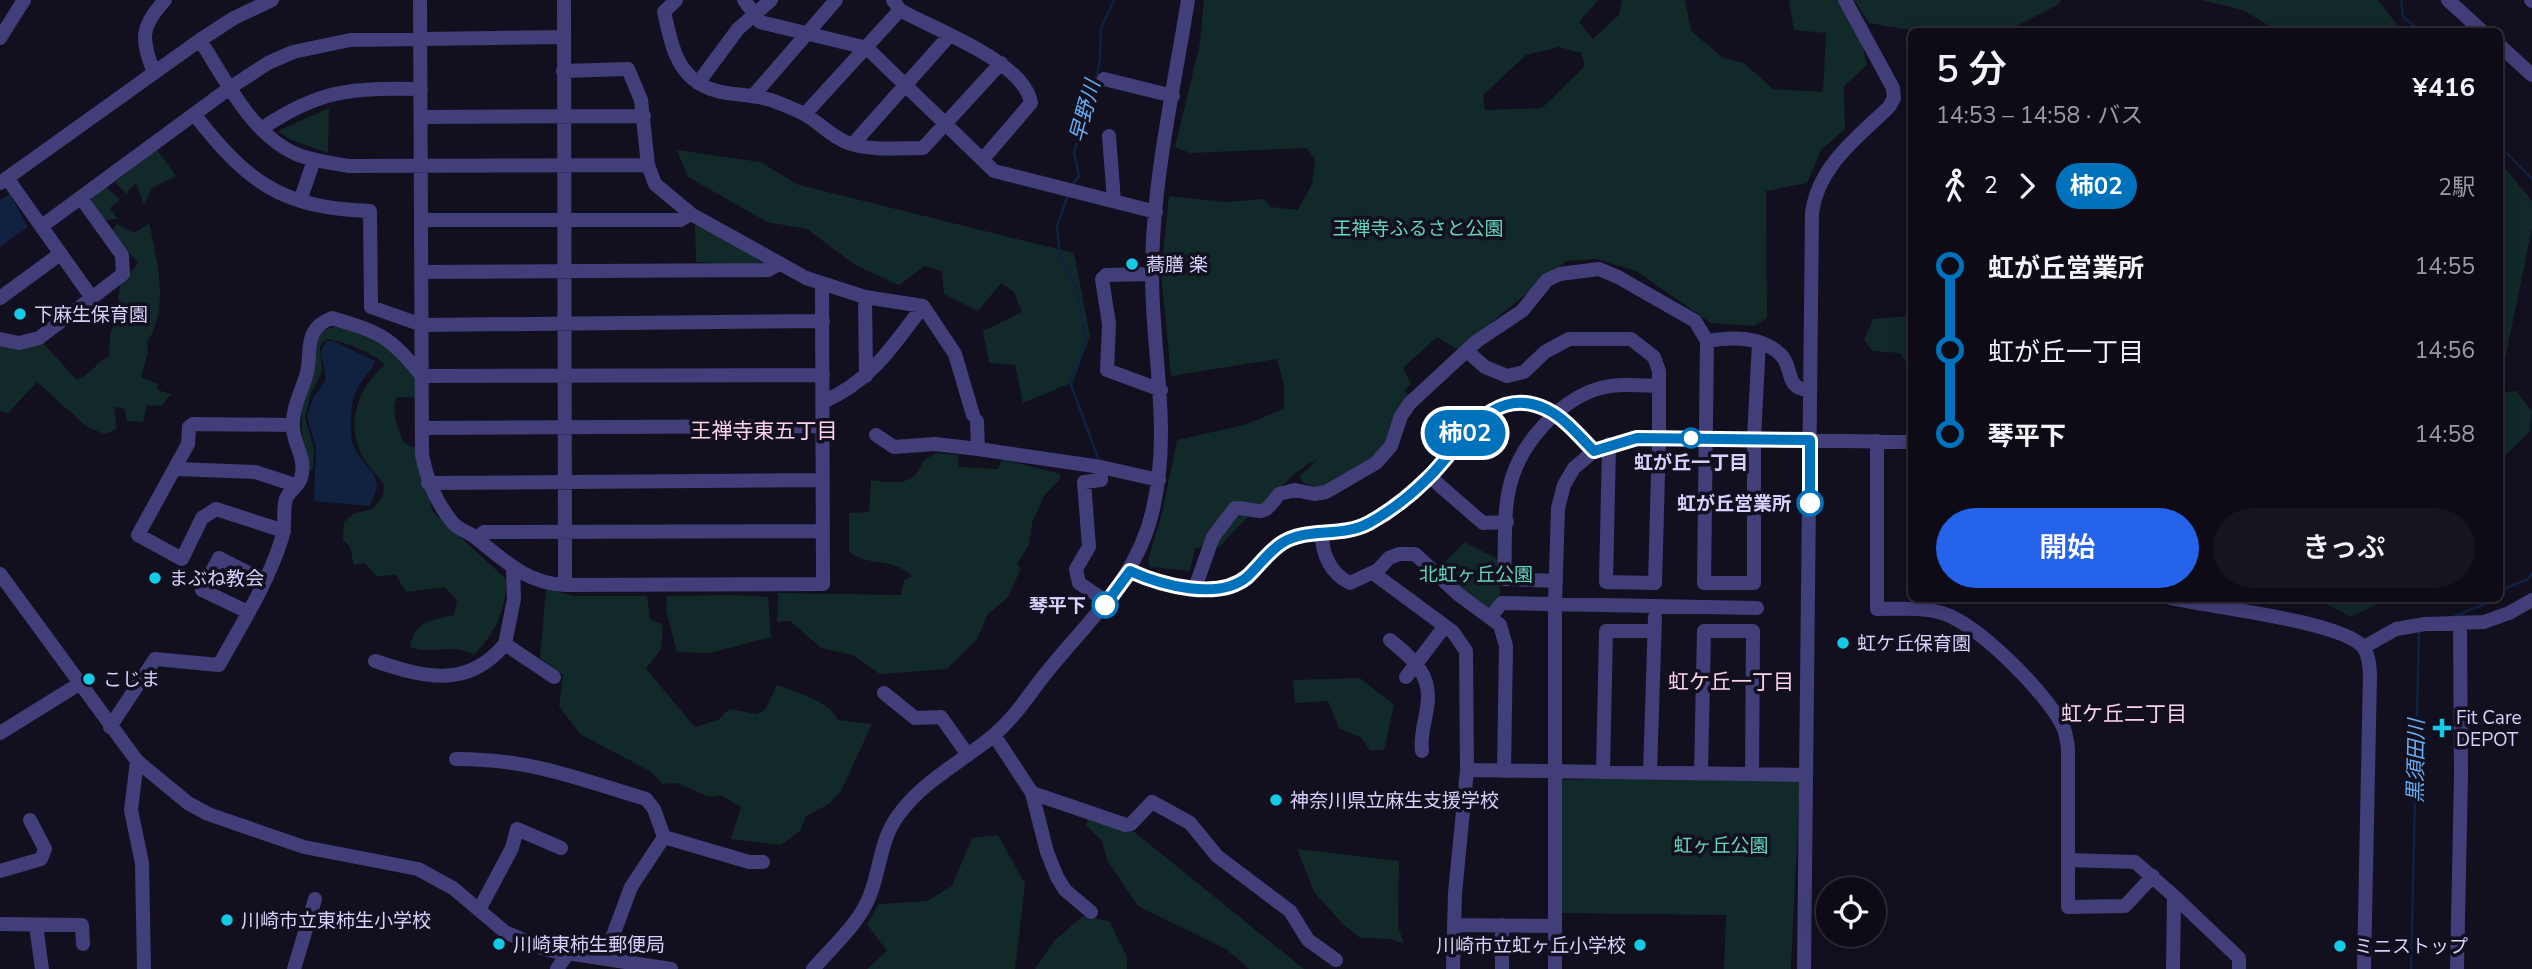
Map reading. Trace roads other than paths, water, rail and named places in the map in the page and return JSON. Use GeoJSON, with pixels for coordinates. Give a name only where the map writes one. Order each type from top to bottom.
{"type":"FeatureCollection","features":[{"type":"Feature","properties":{"kind":"street"},"geometry":{"type":"LineString","coordinates":[[0,38],[24,0]]}},
{"type":"Feature","properties":{"kind":"street"},"geometry":{"type":"LineString","coordinates":[[154,73],[146,54],[145,25],[165,0]]}},
{"type":"Feature","properties":{"kind":"street"},"geometry":{"type":"LineString","coordinates":[[92,298],[42,226],[4,180],[200,40],[234,18],[272,0]]}},
{"type":"Feature","properties":{"kind":"street"},"geometry":{"type":"LineString","coordinates":[[421,0],[422,455],[428,483],[455,527],[476,538],[513,568],[541,582],[565,585],[823,584],[822,284]]}},
{"type":"Feature","properties":{"kind":"street"},"geometry":{"type":"LineString","coordinates":[[564,0],[565,585]]}},
{"type":"Feature","properties":{"kind":"street"},"geometry":{"type":"LineString","coordinates":[[676,0],[664,12],[673,47],[678,60],[698,83],[723,94],[753,96],[805,114],[833,136],[853,144],[923,148],[1001,63]]}},
{"type":"Feature","properties":{"kind":"street"},"geometry":{"type":"LineString","coordinates":[[744,0],[760,22],[867,48],[994,171],[1156,212]]}},
{"type":"Feature","properties":{"kind":"street"},"geometry":{"type":"LineString","coordinates":[[698,83],[724,46],[771,0]]}},
{"type":"Feature","properties":{"kind":"street"},"geometry":{"type":"LineString","coordinates":[[753,96],[836,0]]}},
{"type":"Feature","properties":{"kind":"street"},"geometry":{"type":"LineString","coordinates":[[813,969],[870,897],[879,855],[899,815],[939,774],[994,736],[1016,715],[1039,682],[1107,603],[1130,571],[1145,538],[1159,480],[1161,390],[1152,274],[1156,212],[1188,0]]}},
{"type":"Feature","properties":{"kind":"street"},"geometry":{"type":"LineString","coordinates":[[1804,969],[1810,440],[1808,390],[1815,196],[1831,165],[1889,107],[1894,98],[1893,88],[1845,0]]}},
{"type":"Feature","properties":{"kind":"street"},"geometry":{"type":"LineString","coordinates":[[2448,0],[2479,28]]}},
{"type":"Feature","properties":{"kind":"street"},"geometry":{"type":"LineString","coordinates":[[805,114],[867,48],[896,5],[1001,63],[1029,91],[1031,103],[983,159]]}},
{"type":"Feature","properties":{"kind":"street"},"geometry":{"type":"LineString","coordinates":[[853,144],[949,36]]}},
{"type":"Feature","properties":{"kind":"street"},"geometry":{"type":"LineString","coordinates":[[42,226],[231,87],[268,63],[293,52],[350,40],[563,37]]}},
{"type":"Feature","properties":{"kind":"street"},"geometry":{"type":"LineString","coordinates":[[200,40],[261,129],[295,153],[314,160],[349,166],[648,165]]}},
{"type":"Feature","properties":{"kind":"street"},"geometry":{"type":"LineString","coordinates":[[2503,49],[2532,75]]}},
{"type":"Feature","properties":{"kind":"street"},"geometry":{"type":"LineString","coordinates":[[563,71],[628,69],[638,89],[644,116],[648,165],[655,184],[691,214],[779,264],[822,284],[865,297],[923,306],[955,354],[975,418],[978,449]]}},
{"type":"Feature","properties":{"kind":"street"},"geometry":{"type":"LineString","coordinates":[[1104,79],[1173,96]]}},
{"type":"Feature","properties":{"kind":"street"},"geometry":{"type":"LineString","coordinates":[[261,129],[289,110],[338,91],[421,89]]}},
{"type":"Feature","properties":{"kind":"street"},"geometry":{"type":"LineString","coordinates":[[194,114],[229,158],[251,176],[300,201],[341,210],[370,211],[371,307],[422,325],[822,321]]}},
{"type":"Feature","properties":{"kind":"street"},"geometry":{"type":"LineString","coordinates":[[421,117],[644,116]]}},
{"type":"Feature","properties":{"kind":"street"},"geometry":{"type":"LineString","coordinates":[[1109,136],[1114,201]]}},
{"type":"Feature","properties":{"kind":"street"},"geometry":{"type":"LineString","coordinates":[[300,201],[314,160]]}},
{"type":"Feature","properties":{"kind":"street"},"geometry":{"type":"LineString","coordinates":[[0,339],[19,342],[39,338],[123,274],[122,255],[81,198]]}},
{"type":"Feature","properties":{"kind":"street"},"geometry":{"type":"LineString","coordinates":[[422,220],[680,220],[691,214]]}},
{"type":"Feature","properties":{"kind":"street"},"geometry":{"type":"LineString","coordinates":[[0,298],[60,254]]}},
{"type":"Feature","properties":{"kind":"street"},"geometry":{"type":"LineString","coordinates":[[422,272],[768,270],[779,264]]}},
{"type":"Feature","properties":{"kind":"street"},"geometry":{"type":"LineString","coordinates":[[1195,588],[1213,537],[1235,508],[1262,513],[1268,511],[1279,494],[1295,490],[1314,494],[1326,492],[1376,463],[1391,446],[1401,416],[1410,403],[1477,341],[1522,311],[1547,280],[1585,268],[1599,269],[1642,288],[1695,321],[1707,341],[1704,583],[1754,583],[1759,342]]}},
{"type":"Feature","properties":{"kind":"street"},"geometry":{"type":"LineString","coordinates":[[1152,274],[1106,275],[1102,279],[1109,324],[1107,370],[1161,390]]}},
{"type":"Feature","properties":{"kind":"street"},"geometry":{"type":"LineString","coordinates":[[865,297],[866,376]]}},
{"type":"Feature","properties":{"kind":"street"},"geometry":{"type":"LineString","coordinates":[[822,402],[849,391],[866,376],[923,306]]}},
{"type":"Feature","properties":{"kind":"street"},"geometry":{"type":"LineString","coordinates":[[110,727],[155,659],[219,665],[248,612],[284,531],[286,498],[301,480],[302,452],[292,425],[299,390],[309,367],[308,342],[328,319],[351,323],[391,340],[422,376],[822,375]]}},
{"type":"Feature","properties":{"kind":"street"},"geometry":{"type":"LineString","coordinates":[[1707,341],[1723,338],[1759,342],[1782,355],[1792,384],[1798,389],[1808,390]]}},
{"type":"Feature","properties":{"kind":"street"},"geometry":{"type":"LineString","coordinates":[[1468,352],[1485,368],[1507,376],[1524,372],[1545,352],[1569,339],[1631,339],[1654,357],[1659,371],[1655,583],[1606,582],[1609,444]]}},
{"type":"Feature","properties":{"kind":"street"},"geometry":{"type":"LineString","coordinates":[[1556,581],[1504,579],[1512,477],[1532,439],[1556,414],[1593,391],[1613,386],[1658,386]]}},
{"type":"Feature","properties":{"kind":"street"},"geometry":{"type":"LineString","coordinates":[[1130,571],[1195,588],[1225,587],[1245,578],[1281,544],[1294,538],[1345,533],[1368,523],[1430,477],[1473,423],[1487,413],[1518,405],[1542,407],[1556,414],[1594,451]]}},
{"type":"Feature","properties":{"kind":"street"},"geometry":{"type":"LineString","coordinates":[[284,531],[216,509],[202,518],[182,559],[138,535],[177,469],[188,444],[189,427],[193,424],[292,425]]}},
{"type":"Feature","properties":{"kind":"street"},"geometry":{"type":"LineString","coordinates":[[422,428],[823,426]]}},
{"type":"Feature","properties":{"kind":"street"},"geometry":{"type":"LineString","coordinates":[[876,435],[894,447],[934,444],[978,449],[1101,467],[1159,480]]}},
{"type":"Feature","properties":{"kind":"street"},"geometry":{"type":"LineString","coordinates":[[1555,969],[1555,603],[1558,508],[1564,485],[1574,468],[1594,451],[1609,444],[1637,438],[1908,442]]}},
{"type":"Feature","properties":{"kind":"street"},"geometry":{"type":"LineString","coordinates":[[1877,441],[1877,609],[1922,610],[1959,619],[2039,692],[2064,728],[2068,748],[2068,907],[2125,906],[2153,876]]}},
{"type":"Feature","properties":{"kind":"street"},"geometry":{"type":"LineString","coordinates":[[1101,467],[1101,480],[1084,482],[1089,547],[1076,569],[1079,583],[1107,603]]}},
{"type":"Feature","properties":{"kind":"street"},"geometry":{"type":"LineString","coordinates":[[177,469],[255,472],[295,485]]}},
{"type":"Feature","properties":{"kind":"street"},"geometry":{"type":"LineString","coordinates":[[1430,477],[1483,523],[1507,522]]}},
{"type":"Feature","properties":{"kind":"street"},"geometry":{"type":"LineString","coordinates":[[428,483],[823,480]]}},
{"type":"Feature","properties":{"kind":"street"},"geometry":{"type":"LineString","coordinates":[[476,538],[484,532],[823,531]]}},
{"type":"Feature","properties":{"kind":"street"},"geometry":{"type":"LineString","coordinates":[[1322,534],[1327,560],[1340,578],[1350,583],[1373,573],[1389,558],[1399,554],[1415,554],[1458,594],[1500,625],[1506,646],[1504,771]]}},
{"type":"Feature","properties":{"kind":"street"},"geometry":{"type":"LineString","coordinates":[[248,612],[202,590],[219,558],[264,581]]}},
{"type":"Feature","properties":{"kind":"street"},"geometry":{"type":"LineString","coordinates":[[374,661],[411,674],[453,675],[477,668],[505,643],[514,599],[513,568]]}},
{"type":"Feature","properties":{"kind":"street"},"geometry":{"type":"LineString","coordinates":[[1373,573],[1445,626],[1460,640],[1468,660],[1467,770],[1453,969]]}},
{"type":"Feature","properties":{"kind":"street"},"geometry":{"type":"LineString","coordinates":[[0,574],[137,761],[188,803],[208,814],[304,847],[418,869],[453,888],[505,932],[526,943],[568,953],[671,969]]}},
{"type":"Feature","properties":{"kind":"street"},"geometry":{"type":"LineString","coordinates":[[2364,648],[2409,626],[2460,625],[2497,617],[2532,600]]}},
{"type":"Feature","properties":{"kind":"street"},"geometry":{"type":"LineString","coordinates":[[2193,602],[2286,619],[2352,638],[2364,648],[2370,673],[2364,969]]}},
{"type":"Feature","properties":{"kind":"street"},"geometry":{"type":"LineString","coordinates":[[1491,616],[1502,603],[1757,608]]}},
{"type":"Feature","properties":{"kind":"street"},"geometry":{"type":"LineString","coordinates":[[1603,772],[1606,631],[1655,624],[1650,773]]}},
{"type":"Feature","properties":{"kind":"street"},"geometry":{"type":"LineString","coordinates":[[2457,969],[2461,775],[2460,625]]}},
{"type":"Feature","properties":{"kind":"street"},"geometry":{"type":"LineString","coordinates":[[1406,677],[1445,626]]}},
{"type":"Feature","properties":{"kind":"street"},"geometry":{"type":"LineString","coordinates":[[1701,774],[1704,631],[1753,631],[1752,774]]}},
{"type":"Feature","properties":{"kind":"street"},"geometry":{"type":"LineString","coordinates":[[1390,640],[1417,663],[1426,678],[1429,695],[1421,737],[1422,751]]}},
{"type":"Feature","properties":{"kind":"street"},"geometry":{"type":"LineString","coordinates":[[505,643],[554,677]]}},
{"type":"Feature","properties":{"kind":"street"},"geometry":{"type":"LineString","coordinates":[[0,733],[79,684]]}},
{"type":"Feature","properties":{"kind":"street"},"geometry":{"type":"LineString","coordinates":[[884,693],[915,718],[941,717],[968,755]]}},
{"type":"Feature","properties":{"kind":"street"},"geometry":{"type":"LineString","coordinates":[[994,736],[1017,775],[1032,793],[1047,852],[1057,877],[1065,890],[1091,912]]}},
{"type":"Feature","properties":{"kind":"street"},"geometry":{"type":"LineString","coordinates":[[456,760],[503,760],[550,768],[646,799],[654,809],[664,837]]}},
{"type":"Feature","properties":{"kind":"street"},"geometry":{"type":"LineString","coordinates":[[137,761],[131,810],[142,863],[144,969]]}},
{"type":"Feature","properties":{"kind":"street"},"geometry":{"type":"LineString","coordinates":[[1467,770],[1806,775]]}},
{"type":"Feature","properties":{"kind":"street"},"geometry":{"type":"LineString","coordinates":[[1032,793],[1126,825],[1131,824],[1152,802],[1189,822],[1217,856],[1290,911],[1308,940],[1336,960]]}},
{"type":"Feature","properties":{"kind":"street"},"geometry":{"type":"LineString","coordinates":[[0,871],[41,859],[45,849],[30,820]]}},
{"type":"Feature","properties":{"kind":"street"},"geometry":{"type":"LineString","coordinates":[[479,910],[512,848],[517,829],[561,848]]}},
{"type":"Feature","properties":{"kind":"street"},"geometry":{"type":"LineString","coordinates":[[664,837],[749,862],[763,862]]}},
{"type":"Feature","properties":{"kind":"street"},"geometry":{"type":"LineString","coordinates":[[604,957],[631,887],[664,837]]}},
{"type":"Feature","properties":{"kind":"street"},"geometry":{"type":"LineString","coordinates":[[2069,860],[2135,862],[2239,958],[2239,969]]}},
{"type":"Feature","properties":{"kind":"street"},"geometry":{"type":"LineString","coordinates":[[2173,969],[2174,896]]}},
{"type":"Feature","properties":{"kind":"street"},"geometry":{"type":"LineString","coordinates":[[294,969],[315,899]]}},
{"type":"Feature","properties":{"kind":"street"},"geometry":{"type":"LineString","coordinates":[[0,924],[82,925],[83,944]]}},
{"type":"Feature","properties":{"kind":"street"},"geometry":{"type":"LineString","coordinates":[[1455,925],[1555,926]]}},
{"type":"Feature","properties":{"kind":"street"},"geometry":{"type":"LineString","coordinates":[[1502,925],[1502,969]]}},
{"type":"Feature","properties":{"kind":"street"},"geometry":{"type":"LineString","coordinates":[[36,926],[43,969]]}},
{"type":"Feature","properties":{"kind":"street"},"geometry":{"type":"LineString","coordinates":[[557,969],[568,953]]}},
{"type":"Feature","properties":{"kind":"water"},"geometry":{"type":"Polygon","coordinates":[[[10,194],[28,227],[0,247],[0,200],[10,194]]]}},
{"type":"Feature","properties":{"kind":"water"},"geometry":{"type":"Polygon","coordinates":[[[326,341],[333,341],[375,361],[357,389],[351,421],[353,445],[377,483],[369,506],[314,501],[316,447],[307,416],[313,398],[326,380],[321,352],[326,341]]]}},
{"type":"Feature","properties":{"kind":"waterway","name":"早野川"},"geometry":{"type":"LineString","coordinates":[[1072,186],[1079,176],[1074,152],[1092,100],[1100,59],[1101,28],[1114,0]]}},
{"type":"Feature","properties":{"kind":"waterway","name":"黒須田川"},"geometry":{"type":"LineString","coordinates":[[2401,0],[2403,17],[2417,28]]}},
{"type":"Feature","properties":{"kind":"waterway","name":"黒須田川"},"geometry":{"type":"LineString","coordinates":[[2503,149],[2532,179]]}},
{"type":"Feature","properties":{"kind":"waterway","name":"早野川"},"geometry":{"type":"LineString","coordinates":[[1068,195],[1057,226],[1060,258],[1076,286],[1086,340],[1070,382],[1098,458]]}},
{"type":"Feature","properties":{"kind":"waterway","name":"黒須田川"},"geometry":{"type":"LineString","coordinates":[[2503,589],[2528,579],[2532,574]]}},
{"type":"Feature","properties":{"kind":"waterway","name":"黒須田川"},"geometry":{"type":"LineString","coordinates":[[2455,616],[2486,602]]}},
{"type":"Feature","properties":{"kind":"waterway","name":"黒須田川"},"geometry":{"type":"LineString","coordinates":[[2411,969],[2419,630]]}},
{"type":"Feature","properties":{"kind":"place","name":"蕎膳 楽"},"geometry":{"type":"Point","coordinates":[1132,264]}},
{"type":"Feature","properties":{"kind":"place","name":"下麻生保育園"},"geometry":{"type":"Point","coordinates":[20,314]}},
{"type":"Feature","properties":{"kind":"place","name":"虹が丘一丁目"},"geometry":{"type":"Point","coordinates":[1691,438]}},
{"type":"Feature","properties":{"kind":"place","name":"虹が丘営業所"},"geometry":{"type":"Point","coordinates":[1810,503]}},
{"type":"Feature","properties":{"kind":"place","name":"まぶね教会"},"geometry":{"type":"Point","coordinates":[155,578]}},
{"type":"Feature","properties":{"kind":"place","name":"琴平下"},"geometry":{"type":"Point","coordinates":[1105,605]}},
{"type":"Feature","properties":{"kind":"place","name":"虹ケ丘保育園"},"geometry":{"type":"Point","coordinates":[1843,643]}},
{"type":"Feature","properties":{"kind":"place","name":"こじま"},"geometry":{"type":"Point","coordinates":[89,679]}},
{"type":"Feature","properties":{"kind":"place","name":"Fit Care DEPOT"},"geometry":{"type":"Point","coordinates":[2442,728]}},
{"type":"Feature","properties":{"kind":"place","name":"神奈川県立麻生支援学校"},"geometry":{"type":"Point","coordinates":[1276,800]}},
{"type":"Feature","properties":{"kind":"place","name":"川崎市立東柿生小学校"},"geometry":{"type":"Point","coordinates":[227,920]}},
{"type":"Feature","properties":{"kind":"place","name":"川崎東柿生郵便局"},"geometry":{"type":"Point","coordinates":[499,944]}},
{"type":"Feature","properties":{"kind":"place","name":"川崎市立虹ヶ丘小学校"},"geometry":{"type":"Point","coordinates":[1640,945]}},
{"type":"Feature","properties":{"kind":"place","name":"ミニストップ"},"geometry":{"type":"Point","coordinates":[2340,946]}},
{"type":"Feature","properties":{"kind":"district","name":"王禅寺東五丁目"},"geometry":{"type":"Point","coordinates":[764,431]}},
{"type":"Feature","properties":{"kind":"district","name":"虹ケ丘一丁目"},"geometry":{"type":"Point","coordinates":[1731,682]}},
{"type":"Feature","properties":{"kind":"district","name":"虹ケ丘二丁目"},"geometry":{"type":"Point","coordinates":[2124,714]}},
{"type":"Feature","properties":{"kind":"park label","name":"王禅寺ふるさと公園"},"geometry":{"type":"Point","coordinates":[1418,228]}},
{"type":"Feature","properties":{"kind":"park label","name":"北虹ヶ丘公園"},"geometry":{"type":"Point","coordinates":[1476,574]}},
{"type":"Feature","properties":{"kind":"park label","name":"虹ヶ丘公園"},"geometry":{"type":"Point","coordinates":[1721,845]}}]}
